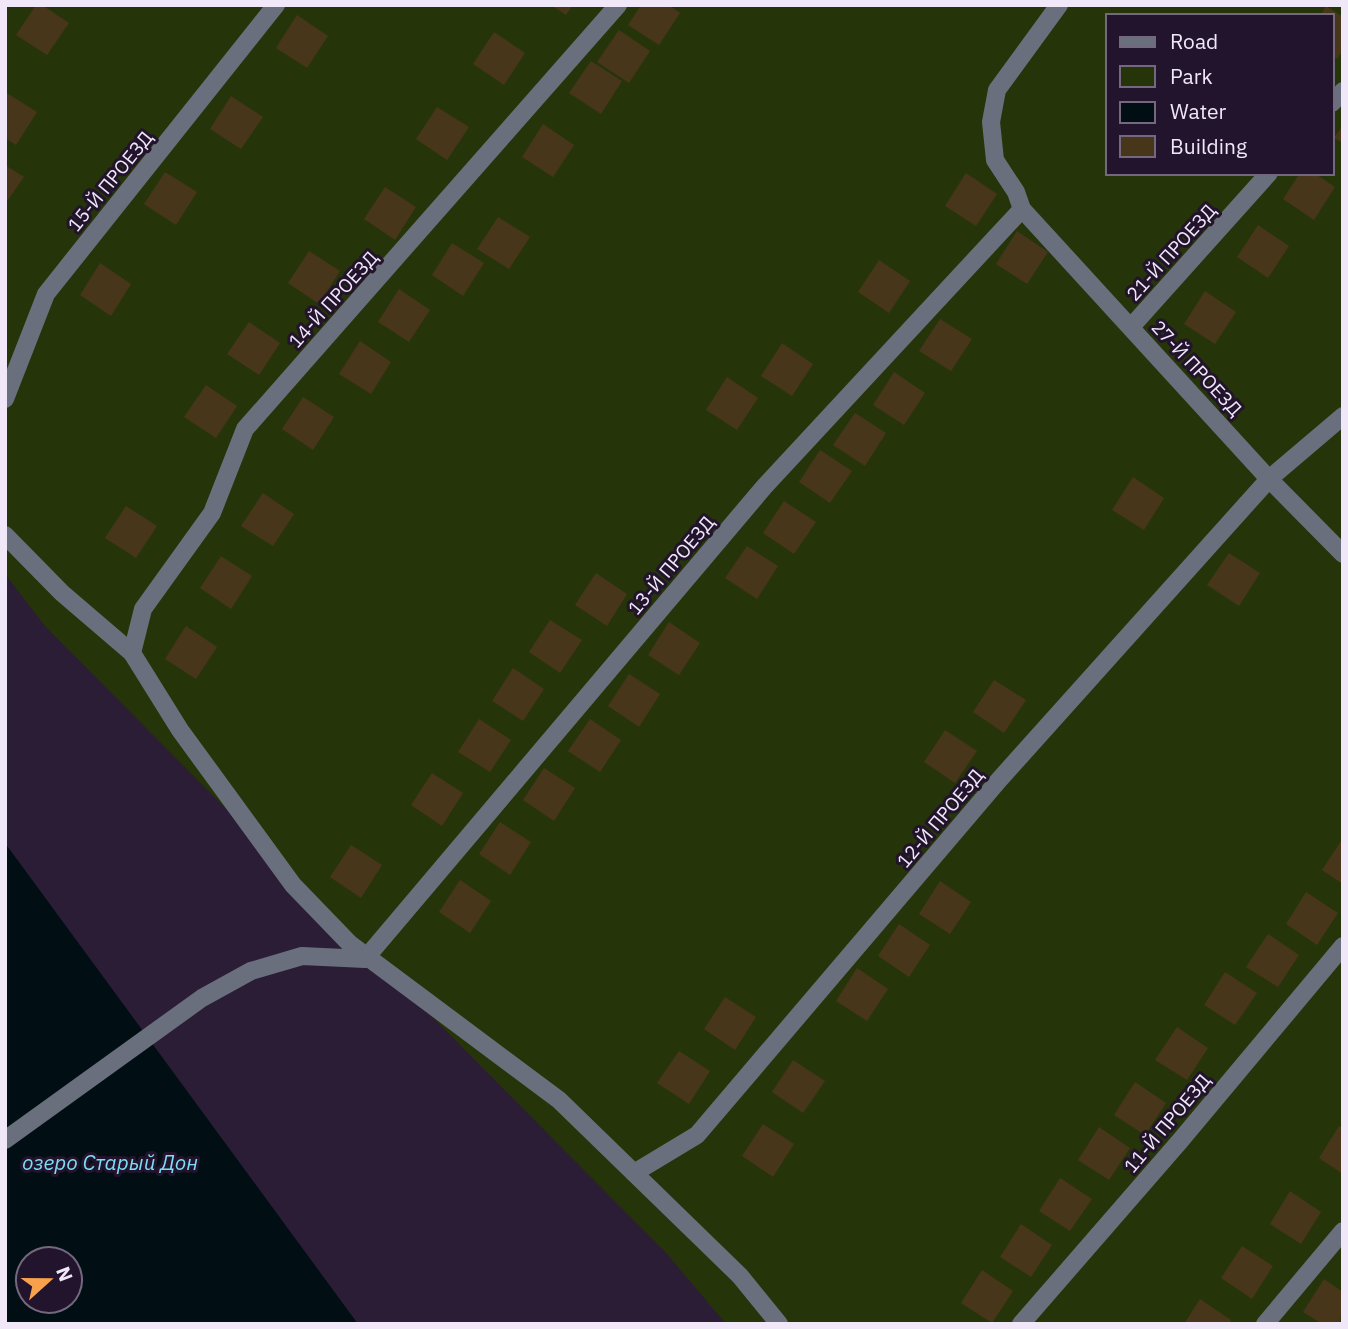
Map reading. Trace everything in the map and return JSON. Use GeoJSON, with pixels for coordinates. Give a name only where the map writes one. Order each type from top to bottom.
{"type":"FeatureCollection","features":[{"type":"Feature","properties":{"kind":"street","name":"15-Й ПРОЕЗД"},"geometry":{"type":"LineString","coordinates":[[5,399],[46,294],[276,5]]}},
{"type":"Feature","properties":{"kind":"street","name":"14-Й ПРОЕЗД"},"geometry":{"type":"LineString","coordinates":[[132,653],[143,609],[212,513],[245,429],[618,5]]}},
{"type":"Feature","properties":{"kind":"street","name":"27-Й ПРОЕЗД"},"geometry":{"type":"LineString","coordinates":[[1059,5],[997,90],[991,122],[995,160],[1016,192],[1021,209],[1269,479],[1343,554]]}},
{"type":"Feature","properties":{"kind":"street","name":"21-Й ПРОЕЗД"},"geometry":{"type":"LineString","coordinates":[[1131,327],[1267,175]]}},
{"type":"Feature","properties":{"kind":"street","name":"13-Й ПРОЕЗД"},"geometry":{"type":"LineString","coordinates":[[365,959],[764,487],[1021,209]]}},
{"type":"Feature","properties":{"kind":"street","name":"12-Й ПРОЕЗД"},"geometry":{"type":"LineString","coordinates":[[634,1173],[697,1135],[999,780],[1269,479],[1343,416]]}},
{"type":"Feature","properties":{"kind":"street"},"geometry":{"type":"LineString","coordinates":[[5,534],[62,593],[132,653],[180,730],[293,885],[365,959],[559,1100],[740,1276],[779,1324]]}},
{"type":"Feature","properties":{"kind":"street","name":"11-Й ПРОЕЗД"},"geometry":{"type":"LineString","coordinates":[[1021,1324],[1180,1142],[1343,946]]}},
{"type":"Feature","properties":{"kind":"street"},"geometry":{"type":"LineString","coordinates":[[5,1140],[202,998],[251,971],[302,956],[365,959]]}},
{"type":"Feature","properties":{"kind":"street"},"geometry":{"type":"LineString","coordinates":[[1265,1324],[1343,1231]]}},
{"type":"Feature","properties":{"kind":"green space"},"geometry":{"type":"Polygon","coordinates":[[[5,5],[1343,5],[1343,1324],[726,1324],[667,1254],[45,626],[5,574],[5,5]]]}},
{"type":"Feature","properties":{"kind":"water","name":"озеро Старый Дон"},"geometry":{"type":"Polygon","coordinates":[[[5,843],[358,1324],[5,1324],[5,843]]]}},
{"type":"Feature","properties":{"kind":"building"},"geometry":{"type":"Polygon","coordinates":[[[36,5],[42,5],[69,23],[47,55],[16,35],[36,5]]]}},
{"type":"Feature","properties":{"kind":"building"},"geometry":{"type":"Polygon","coordinates":[[[551,5],[573,5],[566,15],[551,5]]]}},
{"type":"Feature","properties":{"kind":"building"},"geometry":{"type":"Polygon","coordinates":[[[641,5],[669,5],[680,13],[659,45],[628,25],[641,5]]]}},
{"type":"Feature","properties":{"kind":"building"},"geometry":{"type":"Polygon","coordinates":[[[1326,6],[1343,17],[1343,50],[1337,59],[1334,57],[1334,14],[1321,14],[1326,6]]]}},
{"type":"Feature","properties":{"kind":"building"},"geometry":{"type":"Polygon","coordinates":[[[297,15],[328,36],[307,68],[276,48],[297,15]]]}},
{"type":"Feature","properties":{"kind":"building"},"geometry":{"type":"Polygon","coordinates":[[[619,30],[650,51],[629,83],[597,62],[619,30]]]}},
{"type":"Feature","properties":{"kind":"building"},"geometry":{"type":"Polygon","coordinates":[[[494,32],[525,53],[504,85],[473,64],[494,32]]]}},
{"type":"Feature","properties":{"kind":"building"},"geometry":{"type":"Polygon","coordinates":[[[591,61],[622,81],[601,114],[569,93],[591,61]]]}},
{"type":"Feature","properties":{"kind":"building"},"geometry":{"type":"Polygon","coordinates":[[[5,92],[37,112],[16,145],[5,138],[5,92]]]}},
{"type":"Feature","properties":{"kind":"building"},"geometry":{"type":"Polygon","coordinates":[[[231,96],[263,117],[241,149],[210,129],[231,96]]]}},
{"type":"Feature","properties":{"kind":"building"},"geometry":{"type":"Polygon","coordinates":[[[437,107],[469,127],[447,160],[416,139],[437,107]]]}},
{"type":"Feature","properties":{"kind":"building"},"geometry":{"type":"Polygon","coordinates":[[[543,124],[574,145],[553,177],[522,157],[543,124]]]}},
{"type":"Feature","properties":{"kind":"building"},"geometry":{"type":"Polygon","coordinates":[[[1343,125],[1343,143],[1334,138],[1343,125]]]}},
{"type":"Feature","properties":{"kind":"building"},"geometry":{"type":"Polygon","coordinates":[[[5,165],[24,177],[5,204],[5,165]]]}},
{"type":"Feature","properties":{"kind":"building"},"geometry":{"type":"Polygon","coordinates":[[[165,172],[197,192],[176,225],[144,204],[165,172]]]}},
{"type":"Feature","properties":{"kind":"building"},"geometry":{"type":"Polygon","coordinates":[[[966,173],[997,194],[976,226],[945,206],[966,173]]]}},
{"type":"Feature","properties":{"kind":"building"},"geometry":{"type":"Polygon","coordinates":[[[1299,175],[1317,175],[1335,187],[1314,220],[1283,199],[1299,175]]]}},
{"type":"Feature","properties":{"kind":"building"},"geometry":{"type":"Polygon","coordinates":[[[385,187],[416,207],[395,240],[364,219],[385,187]]]}},
{"type":"Feature","properties":{"kind":"building"},"geometry":{"type":"Polygon","coordinates":[[[498,217],[530,237],[509,269],[477,249],[498,217]]]}},
{"type":"Feature","properties":{"kind":"building"},"geometry":{"type":"Polygon","coordinates":[[[1258,225],[1289,246],[1268,278],[1237,257],[1258,225]]]}},
{"type":"Feature","properties":{"kind":"building"},"geometry":{"type":"Polygon","coordinates":[[[1017,231],[1048,252],[1027,284],[996,264],[1017,231]]]}},
{"type":"Feature","properties":{"kind":"building"},"geometry":{"type":"Polygon","coordinates":[[[452,243],[484,263],[463,296],[432,275],[452,243]]]}},
{"type":"Feature","properties":{"kind":"building"},"geometry":{"type":"Polygon","coordinates":[[[309,251],[340,271],[319,304],[288,283],[309,251]]]}},
{"type":"Feature","properties":{"kind":"building"},"geometry":{"type":"Polygon","coordinates":[[[879,260],[910,281],[889,313],[858,292],[879,260]]]}},
{"type":"Feature","properties":{"kind":"building"},"geometry":{"type":"Polygon","coordinates":[[[100,263],[131,284],[111,316],[80,295],[100,263]]]}},
{"type":"Feature","properties":{"kind":"building"},"geometry":{"type":"Polygon","coordinates":[[[399,289],[430,310],[409,342],[378,322],[399,289]]]}},
{"type":"Feature","properties":{"kind":"building"},"geometry":{"type":"Polygon","coordinates":[[[1205,291],[1236,312],[1215,344],[1184,324],[1205,291]]]}},
{"type":"Feature","properties":{"kind":"building"},"geometry":{"type":"Polygon","coordinates":[[[940,319],[972,339],[951,371],[919,351],[940,319]]]}},
{"type":"Feature","properties":{"kind":"building"},"geometry":{"type":"Polygon","coordinates":[[[249,322],[280,343],[259,375],[227,354],[249,322]]]}},
{"type":"Feature","properties":{"kind":"building"},"geometry":{"type":"Polygon","coordinates":[[[360,341],[391,362],[371,394],[339,374],[360,341]]]}},
{"type":"Feature","properties":{"kind":"building"},"geometry":{"type":"Polygon","coordinates":[[[782,343],[813,364],[792,396],[761,376],[782,343]]]}},
{"type":"Feature","properties":{"kind":"building"},"geometry":{"type":"Polygon","coordinates":[[[894,372],[925,393],[904,425],[873,405],[894,372]]]}},
{"type":"Feature","properties":{"kind":"building"},"geometry":{"type":"Polygon","coordinates":[[[727,377],[758,398],[737,430],[706,410],[727,377]]]}},
{"type":"Feature","properties":{"kind":"building"},"geometry":{"type":"Polygon","coordinates":[[[206,385],[237,406],[216,438],[184,417],[206,385]]]}},
{"type":"Feature","properties":{"kind":"building"},"geometry":{"type":"Polygon","coordinates":[[[303,397],[334,417],[313,450],[282,429],[303,397]]]}},
{"type":"Feature","properties":{"kind":"building"},"geometry":{"type":"Polygon","coordinates":[[[855,413],[886,433],[865,466],[833,445],[855,413]]]}},
{"type":"Feature","properties":{"kind":"building"},"geometry":{"type":"Polygon","coordinates":[[[820,450],[852,471],[830,503],[799,482],[820,450]]]}},
{"type":"Feature","properties":{"kind":"building"},"geometry":{"type":"Polygon","coordinates":[[[1133,477],[1164,498],[1144,530],[1112,510],[1133,477]]]}},
{"type":"Feature","properties":{"kind":"building"},"geometry":{"type":"Polygon","coordinates":[[[263,493],[294,514],[273,546],[241,526],[263,493]]]}},
{"type":"Feature","properties":{"kind":"building"},"geometry":{"type":"Polygon","coordinates":[[[784,501],[816,522],[794,554],[763,533],[784,501]]]}},
{"type":"Feature","properties":{"kind":"building"},"geometry":{"type":"Polygon","coordinates":[[[126,506],[157,526],[136,558],[105,538],[126,506]]]}},
{"type":"Feature","properties":{"kind":"building"},"geometry":{"type":"Polygon","coordinates":[[[747,546],[778,566],[757,599],[725,578],[747,546]]]}},
{"type":"Feature","properties":{"kind":"building"},"geometry":{"type":"Polygon","coordinates":[[[1229,553],[1260,573],[1239,606],[1207,585],[1229,553]]]}},
{"type":"Feature","properties":{"kind":"building"},"geometry":{"type":"Polygon","coordinates":[[[221,556],[252,576],[231,609],[200,588],[221,556]]]}},
{"type":"Feature","properties":{"kind":"building"},"geometry":{"type":"Polygon","coordinates":[[[596,573],[627,594],[607,626],[575,605],[596,573]]]}},
{"type":"Feature","properties":{"kind":"building"},"geometry":{"type":"Polygon","coordinates":[[[550,620],[582,640],[560,673],[529,652],[550,620]]]}},
{"type":"Feature","properties":{"kind":"building"},"geometry":{"type":"Polygon","coordinates":[[[669,622],[700,643],[679,675],[648,655],[669,622]]]}},
{"type":"Feature","properties":{"kind":"building"},"geometry":{"type":"Polygon","coordinates":[[[186,626],[217,647],[196,679],[165,659],[186,626]]]}},
{"type":"Feature","properties":{"kind":"building"},"geometry":{"type":"Polygon","coordinates":[[[513,668],[544,689],[523,721],[492,701],[513,668]]]}},
{"type":"Feature","properties":{"kind":"building"},"geometry":{"type":"Polygon","coordinates":[[[629,674],[660,694],[639,727],[608,706],[629,674]]]}},
{"type":"Feature","properties":{"kind":"building"},"geometry":{"type":"Polygon","coordinates":[[[994,680],[1026,700],[1004,733],[973,712],[994,680]]]}},
{"type":"Feature","properties":{"kind":"building"},"geometry":{"type":"Polygon","coordinates":[[[479,719],[511,740],[490,772],[458,752],[479,719]]]}},
{"type":"Feature","properties":{"kind":"building"},"geometry":{"type":"Polygon","coordinates":[[[590,719],[621,740],[600,772],[568,751],[590,719]]]}},
{"type":"Feature","properties":{"kind":"building"},"geometry":{"type":"Polygon","coordinates":[[[945,730],[977,751],[955,783],[924,762],[945,730]]]}},
{"type":"Feature","properties":{"kind":"building"},"geometry":{"type":"Polygon","coordinates":[[[544,768],[575,788],[554,821],[523,800],[544,768]]]}},
{"type":"Feature","properties":{"kind":"building"},"geometry":{"type":"Polygon","coordinates":[[[432,773],[463,793],[442,826],[411,805],[432,773]]]}},
{"type":"Feature","properties":{"kind":"building"},"geometry":{"type":"Polygon","coordinates":[[[500,822],[531,842],[510,875],[479,854],[500,822]]]}},
{"type":"Feature","properties":{"kind":"building"},"geometry":{"type":"Polygon","coordinates":[[[1343,838],[1343,884],[1322,870],[1343,838]]]}},
{"type":"Feature","properties":{"kind":"building"},"geometry":{"type":"Polygon","coordinates":[[[351,845],[382,865],[361,898],[330,877],[351,845]]]}},
{"type":"Feature","properties":{"kind":"building"},"geometry":{"type":"Polygon","coordinates":[[[460,880],[491,901],[470,933],[439,912],[460,880]]]}},
{"type":"Feature","properties":{"kind":"building"},"geometry":{"type":"Polygon","coordinates":[[[940,881],[971,902],[950,934],[919,914],[940,881]]]}},
{"type":"Feature","properties":{"kind":"building"},"geometry":{"type":"Polygon","coordinates":[[[1306,892],[1338,913],[1317,945],[1286,924],[1306,892]]]}},
{"type":"Feature","properties":{"kind":"building"},"geometry":{"type":"Polygon","coordinates":[[[899,924],[930,945],[909,977],[878,956],[899,924]]]}},
{"type":"Feature","properties":{"kind":"building"},"geometry":{"type":"Polygon","coordinates":[[[1268,934],[1299,955],[1278,987],[1246,967],[1268,934]]]}},
{"type":"Feature","properties":{"kind":"building"},"geometry":{"type":"Polygon","coordinates":[[[857,968],[888,989],[867,1021],[836,1001],[857,968]]]}},
{"type":"Feature","properties":{"kind":"building"},"geometry":{"type":"Polygon","coordinates":[[[1225,972],[1257,993],[1235,1025],[1204,1005],[1225,972]]]}},
{"type":"Feature","properties":{"kind":"building"},"geometry":{"type":"Polygon","coordinates":[[[725,997],[756,1017],[735,1050],[704,1029],[725,997]]]}},
{"type":"Feature","properties":{"kind":"building"},"geometry":{"type":"Polygon","coordinates":[[[1177,1027],[1208,1048],[1187,1080],[1155,1060],[1177,1027]]]}},
{"type":"Feature","properties":{"kind":"building"},"geometry":{"type":"Polygon","coordinates":[[[679,1051],[710,1071],[689,1104],[657,1083],[679,1051]]]}},
{"type":"Feature","properties":{"kind":"building"},"geometry":{"type":"Polygon","coordinates":[[[793,1060],[825,1081],[803,1113],[772,1092],[793,1060]]]}},
{"type":"Feature","properties":{"kind":"building"},"geometry":{"type":"Polygon","coordinates":[[[1135,1082],[1166,1103],[1145,1135],[1114,1115],[1135,1082]]]}},
{"type":"Feature","properties":{"kind":"building"},"geometry":{"type":"Polygon","coordinates":[[[763,1124],[794,1144],[773,1177],[742,1156],[763,1124]]]}},
{"type":"Feature","properties":{"kind":"building"},"geometry":{"type":"Polygon","coordinates":[[[1339,1126],[1343,1128],[1343,1174],[1319,1158],[1339,1126]]]}},
{"type":"Feature","properties":{"kind":"building"},"geometry":{"type":"Polygon","coordinates":[[[1099,1127],[1130,1148],[1109,1180],[1078,1160],[1099,1127]]]}},
{"type":"Feature","properties":{"kind":"building"},"geometry":{"type":"Polygon","coordinates":[[[1060,1178],[1092,1199],[1070,1231],[1039,1211],[1060,1178]]]}},
{"type":"Feature","properties":{"kind":"building"},"geometry":{"type":"Polygon","coordinates":[[[1290,1191],[1321,1212],[1301,1244],[1270,1224],[1290,1191]]]}},
{"type":"Feature","properties":{"kind":"building"},"geometry":{"type":"Polygon","coordinates":[[[1021,1224],[1052,1245],[1031,1277],[1000,1257],[1021,1224]]]}},
{"type":"Feature","properties":{"kind":"building"},"geometry":{"type":"Polygon","coordinates":[[[1242,1246],[1273,1266],[1252,1299],[1221,1278],[1242,1246]]]}},
{"type":"Feature","properties":{"kind":"building"},"geometry":{"type":"Polygon","coordinates":[[[982,1270],[1013,1291],[992,1323],[961,1303],[982,1270]]]}},
{"type":"Feature","properties":{"kind":"building"},"geometry":{"type":"Polygon","coordinates":[[[1324,1279],[1343,1292],[1340,1324],[1322,1324],[1303,1312],[1324,1279]]]}},
{"type":"Feature","properties":{"kind":"building"},"geometry":{"type":"Polygon","coordinates":[[[1200,1299],[1231,1320],[1229,1324],[1184,1324],[1200,1299]]]}}]}
